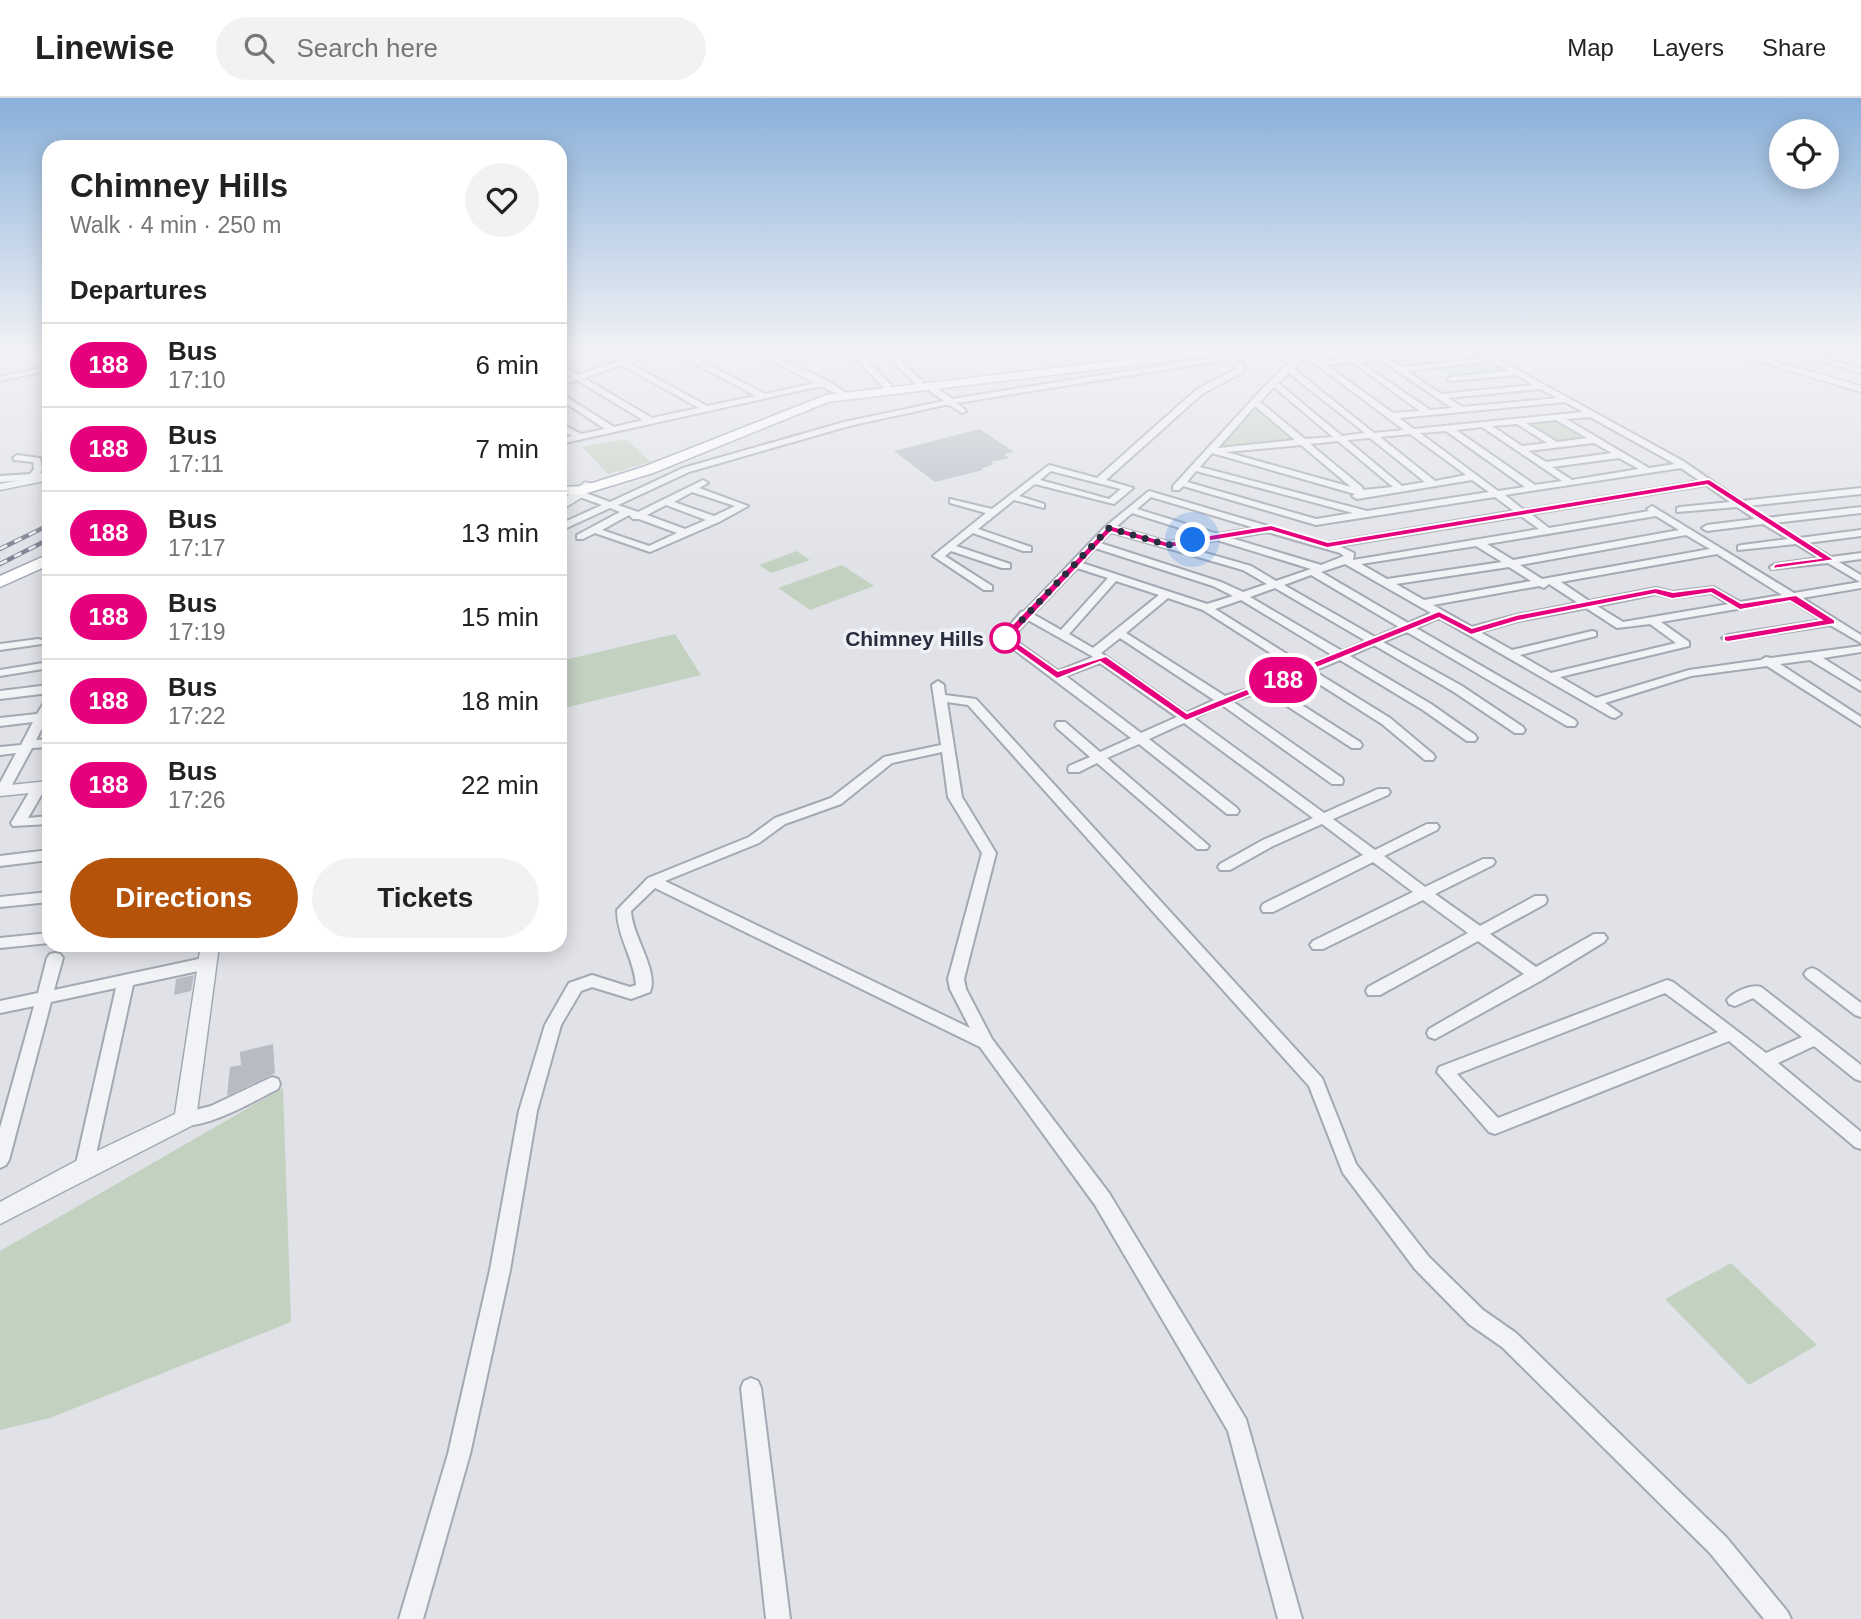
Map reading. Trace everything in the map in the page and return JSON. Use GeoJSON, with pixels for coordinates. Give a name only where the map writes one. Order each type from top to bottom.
{"type":"FeatureCollection","features":[{"type":"Feature","properties":{"kind":"main road"},"geometry":{"type":"LineString","coordinates":[[571,493],[691,454],[766,423]]}},
{"type":"Feature","properties":{"kind":"main road"},"geometry":{"type":"LineString","coordinates":[[0,582],[42,562]]}},
{"type":"Feature","properties":{"kind":"street"},"geometry":{"type":"LineString","coordinates":[[602,423],[613,430]]}},
{"type":"Feature","properties":{"kind":"street"},"geometry":{"type":"LineString","coordinates":[[567,440],[642,423]]}},
{"type":"Feature","properties":{"kind":"street"},"geometry":{"type":"LineString","coordinates":[[567,525],[658,481],[726,457],[853,423]]}},
{"type":"Feature","properties":{"kind":"street"},"geometry":{"type":"LineString","coordinates":[[1101,479],[1163,423]]}},
{"type":"Feature","properties":{"kind":"street"},"geometry":{"type":"LineString","coordinates":[[1164,498],[1236,423]]}},
{"type":"Feature","properties":{"kind":"street"},"geometry":{"type":"LineString","coordinates":[[1279,423],[1366,494]]}},
{"type":"Feature","properties":{"kind":"street"},"geometry":{"type":"LineString","coordinates":[[1320,423],[1399,488]]}},
{"type":"Feature","properties":{"kind":"street"},"geometry":{"type":"LineString","coordinates":[[1356,423],[1432,483]]}},
{"type":"Feature","properties":{"kind":"street"},"geometry":{"type":"LineString","coordinates":[[1401,423],[1546,531]]}},
{"type":"Feature","properties":{"kind":"street"},"geometry":{"type":"LineString","coordinates":[[1211,451],[1269,449],[1301,442],[1480,423],[1571,483]]}},
{"type":"Feature","properties":{"kind":"street"},"geometry":{"type":"LineString","coordinates":[[1521,423],[1554,444]]}},
{"type":"Feature","properties":{"kind":"street"},"geometry":{"type":"LineString","coordinates":[[1568,423],[1648,471]]}},
{"type":"Feature","properties":{"kind":"street"},"geometry":{"type":"LineString","coordinates":[[1607,423],[1683,465],[1765,521],[1861,579]]}},
{"type":"Feature","properties":{"kind":"street"},"geometry":{"type":"LineString","coordinates":[[1448,428],[1534,489]]}},
{"type":"Feature","properties":{"kind":"street"},"geometry":{"type":"LineString","coordinates":[[567,430],[581,437]]}},
{"type":"Feature","properties":{"kind":"street"},"geometry":{"type":"LineString","coordinates":[[1520,449],[1595,440]]}},
{"type":"Feature","properties":{"kind":"street"},"geometry":{"type":"LineString","coordinates":[[1211,451],[1366,494]]}},
{"type":"Feature","properties":{"kind":"street"},"geometry":{"type":"LineString","coordinates":[[1544,465],[1620,455]]}},
{"type":"Feature","properties":{"kind":"street"},"geometry":{"type":"LineString","coordinates":[[17,458],[37,460],[38,469],[33,476]]}},
{"type":"Feature","properties":{"kind":"street"},"geometry":{"type":"LineString","coordinates":[[1281,460],[1296,475]]}},
{"type":"Feature","properties":{"kind":"street"},"geometry":{"type":"LineString","coordinates":[[1168,545],[1683,465]]}},
{"type":"Feature","properties":{"kind":"street"},"geometry":{"type":"LineString","coordinates":[[988,588],[938,557],[993,512],[1052,467],[1128,489],[1111,502],[1034,481]]}},
{"type":"Feature","properties":{"kind":"street"},"geometry":{"type":"LineString","coordinates":[[1195,468],[1367,514]]}},
{"type":"Feature","properties":{"kind":"street"},"geometry":{"type":"LineString","coordinates":[[0,480],[42,476]]}},
{"type":"Feature","properties":{"kind":"street"},"geometry":{"type":"LineString","coordinates":[[1321,502],[1473,477]]}},
{"type":"Feature","properties":{"kind":"street"},"geometry":{"type":"LineString","coordinates":[[0,487],[42,478]]}},
{"type":"Feature","properties":{"kind":"street"},"geometry":{"type":"LineString","coordinates":[[1327,545],[1709,482]]}},
{"type":"Feature","properties":{"kind":"street"},"geometry":{"type":"LineString","coordinates":[[580,537],[666,502],[703,483]]}},
{"type":"Feature","properties":{"kind":"street"},"geometry":{"type":"LineString","coordinates":[[1181,483],[1316,522]]}},
{"type":"Feature","properties":{"kind":"street"},"geometry":{"type":"LineString","coordinates":[[1818,486],[1861,510]]}},
{"type":"Feature","properties":{"kind":"street"},"geometry":{"type":"LineString","coordinates":[[594,530],[650,549],[743,506],[692,489]]}},
{"type":"Feature","properties":{"kind":"street"},"geometry":{"type":"LineString","coordinates":[[1680,510],[1861,491]]}},
{"type":"Feature","properties":{"kind":"street"},"geometry":{"type":"LineString","coordinates":[[571,493],[685,533]]}},
{"type":"Feature","properties":{"kind":"street"},"geometry":{"type":"LineString","coordinates":[[1232,811],[1140,738],[1005,638],[1109,528],[1149,494],[1327,545],[1350,555],[1348,562]]}},
{"type":"Feature","properties":{"kind":"street"},"geometry":{"type":"LineString","coordinates":[[1013,497],[1041,506]]}},
{"type":"Feature","properties":{"kind":"street"},"geometry":{"type":"LineString","coordinates":[[953,501],[993,512]]}},
{"type":"Feature","properties":{"kind":"street"},"geometry":{"type":"LineString","coordinates":[[666,502],[716,520]]}},
{"type":"Feature","properties":{"kind":"street"},"geometry":{"type":"LineString","coordinates":[[1647,506],[1831,622],[1859,649]]}},
{"type":"Feature","properties":{"kind":"street"},"geometry":{"type":"LineString","coordinates":[[1132,509],[1317,570],[1571,723]]}},
{"type":"Feature","properties":{"kind":"street"},"geometry":{"type":"LineString","coordinates":[[1707,528],[1861,510]]}},
{"type":"Feature","properties":{"kind":"street"},"geometry":{"type":"LineString","coordinates":[[1207,608],[1348,562],[1657,513]]}},
{"type":"Feature","properties":{"kind":"street"},"geometry":{"type":"LineString","coordinates":[[1109,528],[1247,568],[1375,640],[1519,730]]}},
{"type":"Feature","properties":{"kind":"street"},"geometry":{"type":"LineString","coordinates":[[971,530],[1027,549]]}},
{"type":"Feature","properties":{"kind":"street"},"geometry":{"type":"LineString","coordinates":[[1384,583],[1512,564],[1686,532]]}},
{"type":"Feature","properties":{"kind":"street"},"geometry":{"type":"LineString","coordinates":[[1741,548],[1861,533]]}},
{"type":"Feature","properties":{"kind":"street"},"geometry":{"type":"LineString","coordinates":[[1479,543],[1621,626],[1861,585]]}},
{"type":"Feature","properties":{"kind":"street"},"geometry":{"type":"LineString","coordinates":[[1095,545],[1217,584],[1242,596],[1471,738]]}},
{"type":"Feature","properties":{"kind":"street"},"geometry":{"type":"LineString","coordinates":[[949,547],[1006,566]]}},
{"type":"Feature","properties":{"kind":"street"},"geometry":{"type":"LineString","coordinates":[[1422,604],[1550,584],[1718,551]]}},
{"type":"Feature","properties":{"kind":"street"},"geometry":{"type":"LineString","coordinates":[[1775,567],[1861,556]]}},
{"type":"Feature","properties":{"kind":"street"},"geometry":{"type":"LineString","coordinates":[[1348,562],[1615,714]]}},
{"type":"Feature","properties":{"kind":"street"},"geometry":{"type":"LineString","coordinates":[[1076,564],[1207,608],[1386,721],[1429,757]]}},
{"type":"Feature","properties":{"kind":"street"},"geometry":{"type":"LineString","coordinates":[[1063,634],[1115,576]]}},
{"type":"Feature","properties":{"kind":"street"},"geometry":{"type":"LineString","coordinates":[[1471,631],[1656,591],[1672,596],[1704,589],[1713,590],[1740,607]]}},
{"type":"Feature","properties":{"kind":"street"},"geometry":{"type":"LineString","coordinates":[[1057,675],[1098,655],[1166,595]]}},
{"type":"Feature","properties":{"kind":"street"},"geometry":{"type":"LineString","coordinates":[[1026,614],[1098,655],[1536,976]]}},
{"type":"Feature","properties":{"kind":"street"},"geometry":{"type":"LineString","coordinates":[[1074,769],[1223,700],[1266,687],[1439,614]]}},
{"type":"Feature","properties":{"kind":"street"},"geometry":{"type":"LineString","coordinates":[[1551,677],[1685,644],[1652,621]]}},
{"type":"Feature","properties":{"kind":"street"},"geometry":{"type":"LineString","coordinates":[[1728,638],[1831,622]]}},
{"type":"Feature","properties":{"kind":"street"},"geometry":{"type":"LineString","coordinates":[[1121,634],[1223,700],[1337,781]]}},
{"type":"Feature","properties":{"kind":"street"},"geometry":{"type":"LineString","coordinates":[[1511,654],[1592,634]]}},
{"type":"Feature","properties":{"kind":"street"},"geometry":{"type":"LineString","coordinates":[[0,647],[38,642]]}},
{"type":"Feature","properties":{"kind":"street"},"geometry":{"type":"LineString","coordinates":[[1597,702],[1689,673],[1766,660],[1814,657],[1859,649]]}},
{"type":"Feature","properties":{"kind":"street"},"geometry":{"type":"LineString","coordinates":[[1814,657],[1861,687]]}},
{"type":"Feature","properties":{"kind":"street"},"geometry":{"type":"LineString","coordinates":[[1766,660],[1861,722]]}},
{"type":"Feature","properties":{"kind":"street"},"geometry":{"type":"LineString","coordinates":[[0,673],[42,666]]}},
{"type":"Feature","properties":{"kind":"street"},"geometry":{"type":"LineString","coordinates":[[1266,687],[1356,745]]}},
{"type":"Feature","properties":{"kind":"street"},"geometry":{"type":"LineString","coordinates":[[0,695],[42,690]]}},
{"type":"Feature","properties":{"kind":"street"},"geometry":{"type":"LineString","coordinates":[[1290,1619],[1238,1427],[1102,1199],[986,1043],[956,979],[989,853],[955,797],[939,692],[972,702],[1316,1083],[1349,1168],[1422,1263],[1476,1317],[1509,1340],[1718,1545],[1779,1619]]}},
{"type":"Feature","properties":{"kind":"street"},"geometry":{"type":"LineString","coordinates":[[0,722],[42,717]]}},
{"type":"Feature","properties":{"kind":"street"},"geometry":{"type":"LineString","coordinates":[[1,791],[42,723]]}},
{"type":"Feature","properties":{"kind":"street"},"geometry":{"type":"LineString","coordinates":[[1061,725],[1202,846]]}},
{"type":"Feature","properties":{"kind":"street"},"geometry":{"type":"LineString","coordinates":[[0,751],[42,744]]}},
{"type":"Feature","properties":{"kind":"street"},"geometry":{"type":"LineString","coordinates":[[411,1619],[459,1454],[500,1270],[528,1111],[553,1025],[575,987],[592,981],[631,993],[644,988],[644,973],[622,925],[624,910],[653,881],[754,840],[780,821],[836,801],[888,760],[947,747]]}},
{"type":"Feature","properties":{"kind":"street"},"geometry":{"type":"LineString","coordinates":[[1,791],[42,786]]}},
{"type":"Feature","properties":{"kind":"street"},"geometry":{"type":"LineString","coordinates":[[42,789],[18,823],[42,821]]}},
{"type":"Feature","properties":{"kind":"street"},"geometry":{"type":"LineString","coordinates":[[1225,867],[1322,818],[1383,792]]}},
{"type":"Feature","properties":{"kind":"street"},"geometry":{"type":"LineString","coordinates":[[1268,908],[1432,827]]}},
{"type":"Feature","properties":{"kind":"street"},"geometry":{"type":"LineString","coordinates":[[0,860],[42,856]]}},
{"type":"Feature","properties":{"kind":"street"},"geometry":{"type":"LineString","coordinates":[[1318,945],[1488,862]]}},
{"type":"Feature","properties":{"kind":"street"},"geometry":{"type":"LineString","coordinates":[[653,881],[804,958],[851,977],[986,1043]]}},
{"type":"Feature","properties":{"kind":"street"},"geometry":{"type":"LineString","coordinates":[[0,902],[42,898]]}},
{"type":"Feature","properties":{"kind":"street"},"geometry":{"type":"LineString","coordinates":[[1374,991],[1482,935],[1540,900]]}},
{"type":"Feature","properties":{"kind":"street"},"geometry":{"type":"LineString","coordinates":[[1434,1033],[1599,938]]}},
{"type":"Feature","properties":{"kind":"street"},"geometry":{"type":"LineString","coordinates":[[0,943],[42,939]]}},
{"type":"Feature","properties":{"kind":"street"},"geometry":{"type":"LineString","coordinates":[[0,1007],[126,981],[209,954],[185,1119]]}},
{"type":"Feature","properties":{"kind":"street"},"geometry":{"type":"LineString","coordinates":[[0,1160],[55,958]]}},
{"type":"Feature","properties":{"kind":"street"},"geometry":{"type":"LineString","coordinates":[[1812,974],[1861,1011]]}},
{"type":"Feature","properties":{"kind":"street"},"geometry":{"type":"LineString","coordinates":[[84,1168],[126,981]]}},
{"type":"Feature","properties":{"kind":"street"},"geometry":{"type":"LineString","coordinates":[[1731,1033],[1495,1127],[1446,1072],[1667,986],[1731,1033],[1861,1142]]}},
{"type":"Feature","properties":{"kind":"street"},"geometry":{"type":"LineString","coordinates":[[1735,1000],[1755,991],[1861,1074]]}},
{"type":"Feature","properties":{"kind":"street"},"geometry":{"type":"LineString","coordinates":[[1765,1061],[1815,1038]]}},
{"type":"Feature","properties":{"kind":"street"},"geometry":{"type":"LineString","coordinates":[[0,1214],[84,1168],[185,1119],[215,1112],[272,1084]]}},
{"type":"Feature","properties":{"kind":"street"},"geometry":{"type":"LineString","coordinates":[[751,1388],[778,1619]]}},
{"type":"Feature","properties":{"kind":"green space"},"geometry":{"type":"Polygon","coordinates":[[[1242,423],[1276,423],[1296,441],[1218,449],[1242,423]]]}},
{"type":"Feature","properties":{"kind":"green space"},"geometry":{"type":"Polygon","coordinates":[[[1524,423],[1563,423],[1591,440],[1556,443],[1524,423]]]}},
{"type":"Feature","properties":{"kind":"green space"},"geometry":{"type":"Polygon","coordinates":[[[626,439],[651,462],[608,474],[582,447],[626,439]]]}},
{"type":"Feature","properties":{"kind":"green space"},"geometry":{"type":"Polygon","coordinates":[[[797,551],[810,560],[771,573],[759,565],[797,551]]]}},
{"type":"Feature","properties":{"kind":"green space"},"geometry":{"type":"Polygon","coordinates":[[[842,565],[874,586],[810,610],[778,588],[842,565]]]}},
{"type":"Feature","properties":{"kind":"green space"},"geometry":{"type":"Polygon","coordinates":[[[675,634],[701,675],[567,707],[567,659],[675,634]]]}},
{"type":"Feature","properties":{"kind":"green space"},"geometry":{"type":"Polygon","coordinates":[[[283,1088],[291,1322],[50,1418],[0,1430],[0,1251],[283,1088]]]}},
{"type":"Feature","properties":{"kind":"green space"},"geometry":{"type":"Polygon","coordinates":[[[1731,1263],[1817,1345],[1749,1385],[1665,1299],[1731,1263]]]}},
{"type":"Feature","properties":{"kind":"building"},"geometry":{"type":"Polygon","coordinates":[[[980,429],[1014,452],[1004,454],[1009,458],[991,462],[994,464],[981,469],[983,470],[935,482],[894,451],[980,429]]]}},
{"type":"Feature","properties":{"kind":"building"},"geometry":{"type":"Polygon","coordinates":[[[194,975],[191,991],[174,995],[176,979],[194,975]]]}},
{"type":"Feature","properties":{"kind":"building"},"geometry":{"type":"Polygon","coordinates":[[[273,1044],[275,1073],[227,1096],[230,1067],[241,1065],[240,1052],[273,1044]]]}},
{"type":"Feature","properties":{"kind":"railway"},"geometry":{"type":"LineString","coordinates":[[0,549],[42,528]]}},
{"type":"Feature","properties":{"kind":"railway"},"geometry":{"type":"LineString","coordinates":[[0,564],[42,543]]}},
{"type":"Feature","properties":{"kind":"bus line","name":"188"},"geometry":{"type":"LineString","coordinates":[[1728,638],[1831,622],[1792,597],[1740,607],[1713,590],[1704,589],[1672,596],[1656,591],[1516,618],[1471,631],[1439,614],[1266,687],[1223,700],[1186,718],[1102,658],[1057,675],[1005,638],[1109,528],[1168,545],[1271,528],[1327,545],[1709,482],[1765,521],[1830,560],[1775,567]]}},
{"type":"Feature","properties":{"kind":"place","name":"Chimney Hills"},"geometry":{"type":"Point","coordinates":[1005,638]}},
{"type":"Feature","properties":{"kind":"route"},"geometry":{"type":"LineString","coordinates":[[1005,638],[1109,528],[1168,545],[1193,540]]}}]}
